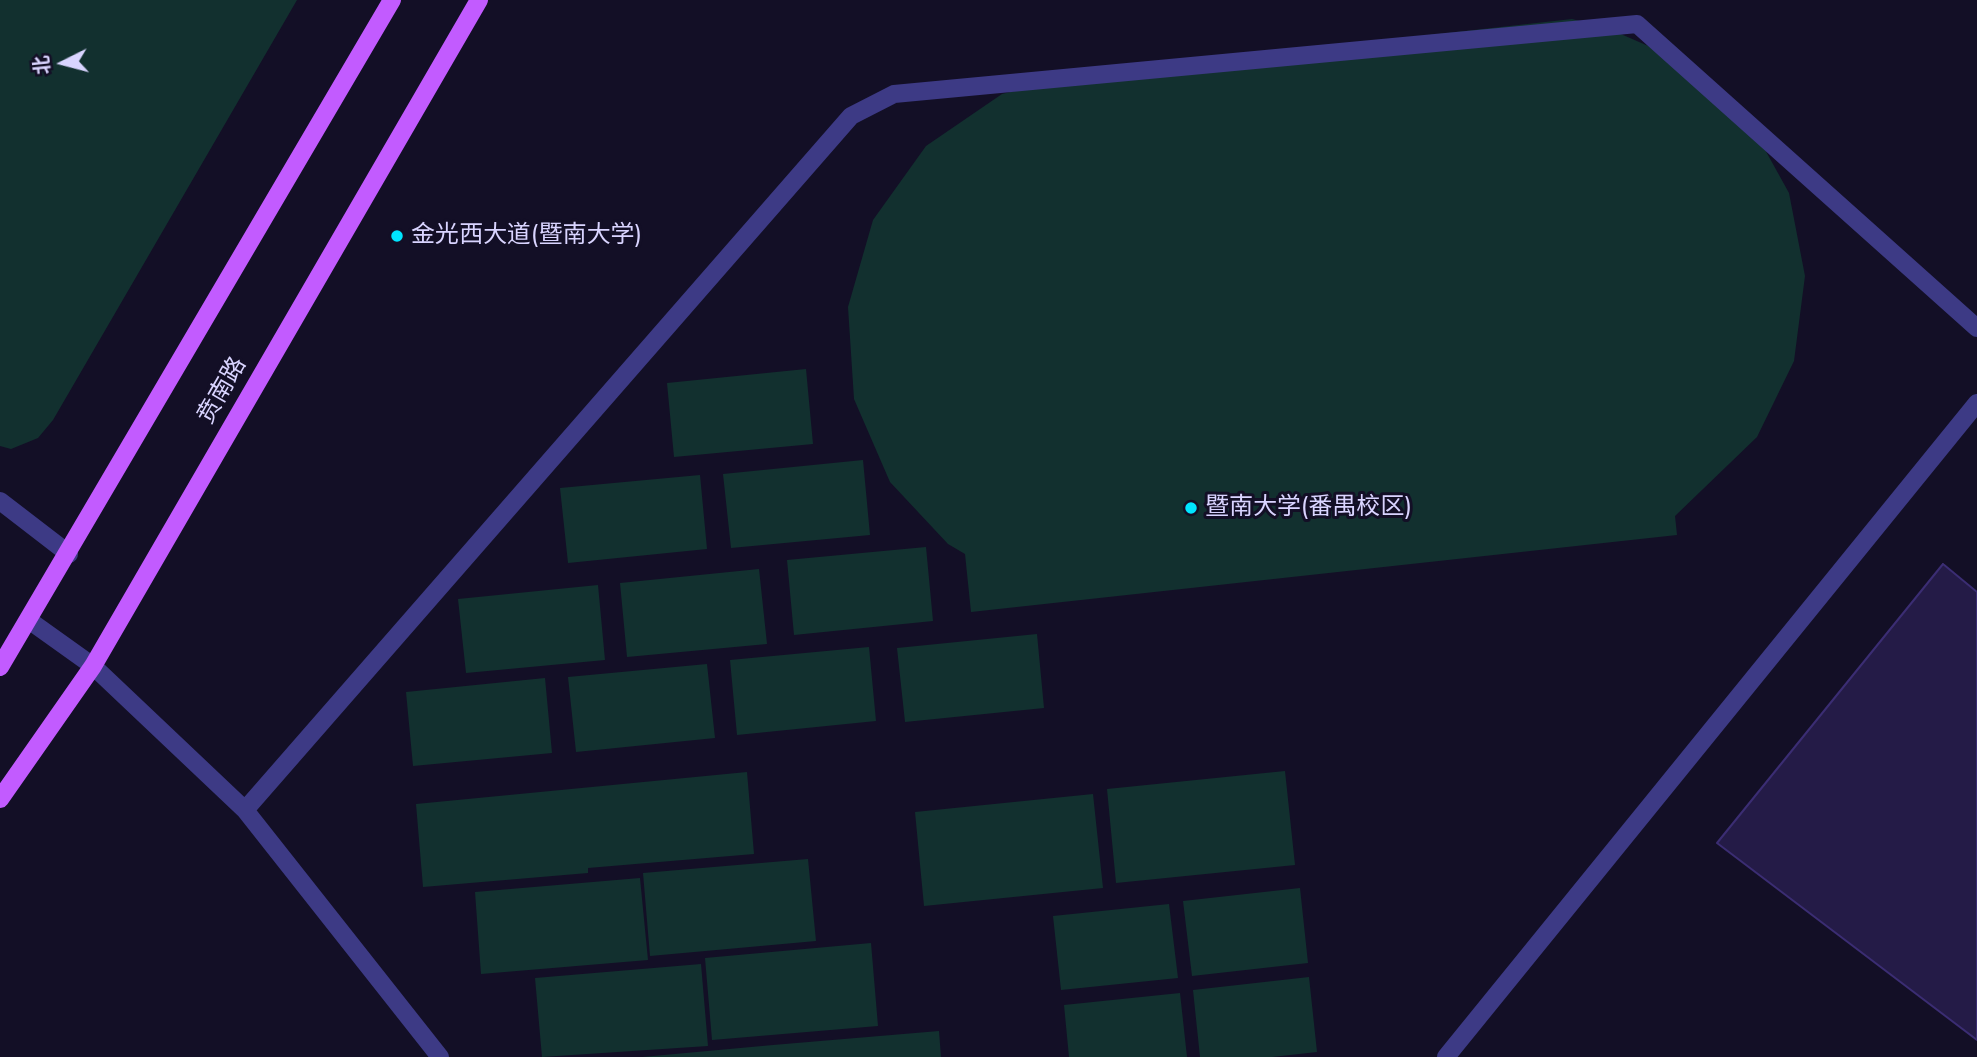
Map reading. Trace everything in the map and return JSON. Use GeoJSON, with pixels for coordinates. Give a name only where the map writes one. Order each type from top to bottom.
{"type":"FeatureCollection","features":[{"type":"Feature","properties":{"kind":"main road","name":"贲南路"},"geometry":{"type":"LineString","coordinates":[[0,667],[30,621],[392,0]]}},
{"type":"Feature","properties":{"kind":"main road","name":"贲南路"},"geometry":{"type":"LineString","coordinates":[[0,799],[93,666],[478,0]]}},
{"type":"Feature","properties":{"kind":"street"},"geometry":{"type":"LineString","coordinates":[[245,810],[851,117],[894,94],[1637,23],[1977,328]]}},
{"type":"Feature","properties":{"kind":"street"},"geometry":{"type":"LineString","coordinates":[[1446,1057],[1977,403]]}},
{"type":"Feature","properties":{"kind":"street"},"geometry":{"type":"LineString","coordinates":[[0,501],[69,554]]}},
{"type":"Feature","properties":{"kind":"street"},"geometry":{"type":"LineString","coordinates":[[30,621],[93,666],[245,810],[440,1057]]}},
{"type":"Feature","properties":{"kind":"green space"},"geometry":{"type":"Polygon","coordinates":[[[0,0],[297,0],[53,420],[38,438],[11,449],[0,446],[0,0]]]}},
{"type":"Feature","properties":{"kind":"green space"},"geometry":{"type":"Polygon","coordinates":[[[1572,19],[1607,28],[1685,62],[1748,119],[1789,193],[1805,276],[1794,361],[1757,437],[1675,516],[1677,535],[971,612],[965,554],[948,544],[890,482],[854,399],[848,307],[873,220],[926,146],[1002,94],[1090,73],[1572,19]]]}},
{"type":"Feature","properties":{"kind":"green space"},"geometry":{"type":"Polygon","coordinates":[[[806,369],[813,444],[674,457],[667,383],[806,369]]]}},
{"type":"Feature","properties":{"kind":"green space"},"geometry":{"type":"Polygon","coordinates":[[[863,460],[870,535],[731,548],[723,474],[863,460]]]}},
{"type":"Feature","properties":{"kind":"green space"},"geometry":{"type":"Polygon","coordinates":[[[700,475],[707,549],[568,563],[560,488],[700,475]]]}},
{"type":"Feature","properties":{"kind":"green space"},"geometry":{"type":"Polygon","coordinates":[[[926,547],[933,621],[794,635],[787,560],[926,547]]]}},
{"type":"Feature","properties":{"kind":"green space"},"geometry":{"type":"Polygon","coordinates":[[[759,569],[767,644],[627,657],[620,583],[759,569]]]}},
{"type":"Feature","properties":{"kind":"green space"},"geometry":{"type":"Polygon","coordinates":[[[598,585],[605,660],[466,673],[458,599],[598,585]]]}},
{"type":"Feature","properties":{"kind":"green space"},"geometry":{"type":"Polygon","coordinates":[[[1037,634],[1044,708],[905,722],[897,648],[1037,634]]]}},
{"type":"Feature","properties":{"kind":"green space"},"geometry":{"type":"Polygon","coordinates":[[[869,647],[876,721],[737,735],[730,660],[869,647]]]}},
{"type":"Feature","properties":{"kind":"green space"},"geometry":{"type":"Polygon","coordinates":[[[707,664],[715,738],[576,752],[568,677],[707,664]]]}},
{"type":"Feature","properties":{"kind":"green space"},"geometry":{"type":"Polygon","coordinates":[[[545,678],[552,753],[413,766],[406,692],[545,678]]]}},
{"type":"Feature","properties":{"kind":"green space"},"geometry":{"type":"Polygon","coordinates":[[[1285,771],[1295,865],[1116,883],[1107,789],[1285,771]]]}},
{"type":"Feature","properties":{"kind":"green space"},"geometry":{"type":"Polygon","coordinates":[[[747,772],[754,854],[588,868],[588,873],[423,887],[416,804],[747,772]]]}},
{"type":"Feature","properties":{"kind":"green space"},"geometry":{"type":"Polygon","coordinates":[[[1093,794],[1103,888],[924,906],[915,812],[1093,794]]]}},
{"type":"Feature","properties":{"kind":"green space"},"geometry":{"type":"Polygon","coordinates":[[[808,859],[816,941],[650,956],[643,873],[808,859]]]}},
{"type":"Feature","properties":{"kind":"green space"},"geometry":{"type":"Polygon","coordinates":[[[640,878],[648,960],[481,974],[475,892],[640,878]]]}},
{"type":"Feature","properties":{"kind":"green space"},"geometry":{"type":"Polygon","coordinates":[[[1300,888],[1308,963],[1192,976],[1183,901],[1300,888]]]}},
{"type":"Feature","properties":{"kind":"green space"},"geometry":{"type":"Polygon","coordinates":[[[1169,904],[1178,978],[1061,990],[1053,916],[1169,904]]]}},
{"type":"Feature","properties":{"kind":"green space"},"geometry":{"type":"Polygon","coordinates":[[[871,943],[878,1026],[712,1040],[705,958],[871,943]]]}},
{"type":"Feature","properties":{"kind":"green space"},"geometry":{"type":"Polygon","coordinates":[[[701,964],[708,1046],[542,1057],[535,978],[701,964]]]}},
{"type":"Feature","properties":{"kind":"green space"},"geometry":{"type":"Polygon","coordinates":[[[1309,977],[1317,1052],[1272,1057],[1200,1057],[1193,990],[1309,977]]]}},
{"type":"Feature","properties":{"kind":"green space"},"geometry":{"type":"Polygon","coordinates":[[[1180,993],[1187,1057],[1069,1057],[1064,1005],[1180,993]]]}},
{"type":"Feature","properties":{"kind":"green space"},"geometry":{"type":"Polygon","coordinates":[[[939,1031],[941,1057],[642,1057],[773,1045],[939,1031]]]}},
{"type":"Feature","properties":{"kind":"building"},"geometry":{"type":"Polygon","coordinates":[[[1943,564],[1977,592],[1977,1040],[1717,843],[1943,564]]]}},
{"type":"Feature","properties":{"kind":"place","name":"金光西大道(暨南大学)"},"geometry":{"type":"Point","coordinates":[397,236]}},
{"type":"Feature","properties":{"kind":"place","name":"暨南大学(番禺校区)"},"geometry":{"type":"Point","coordinates":[1191,508]}}]}
